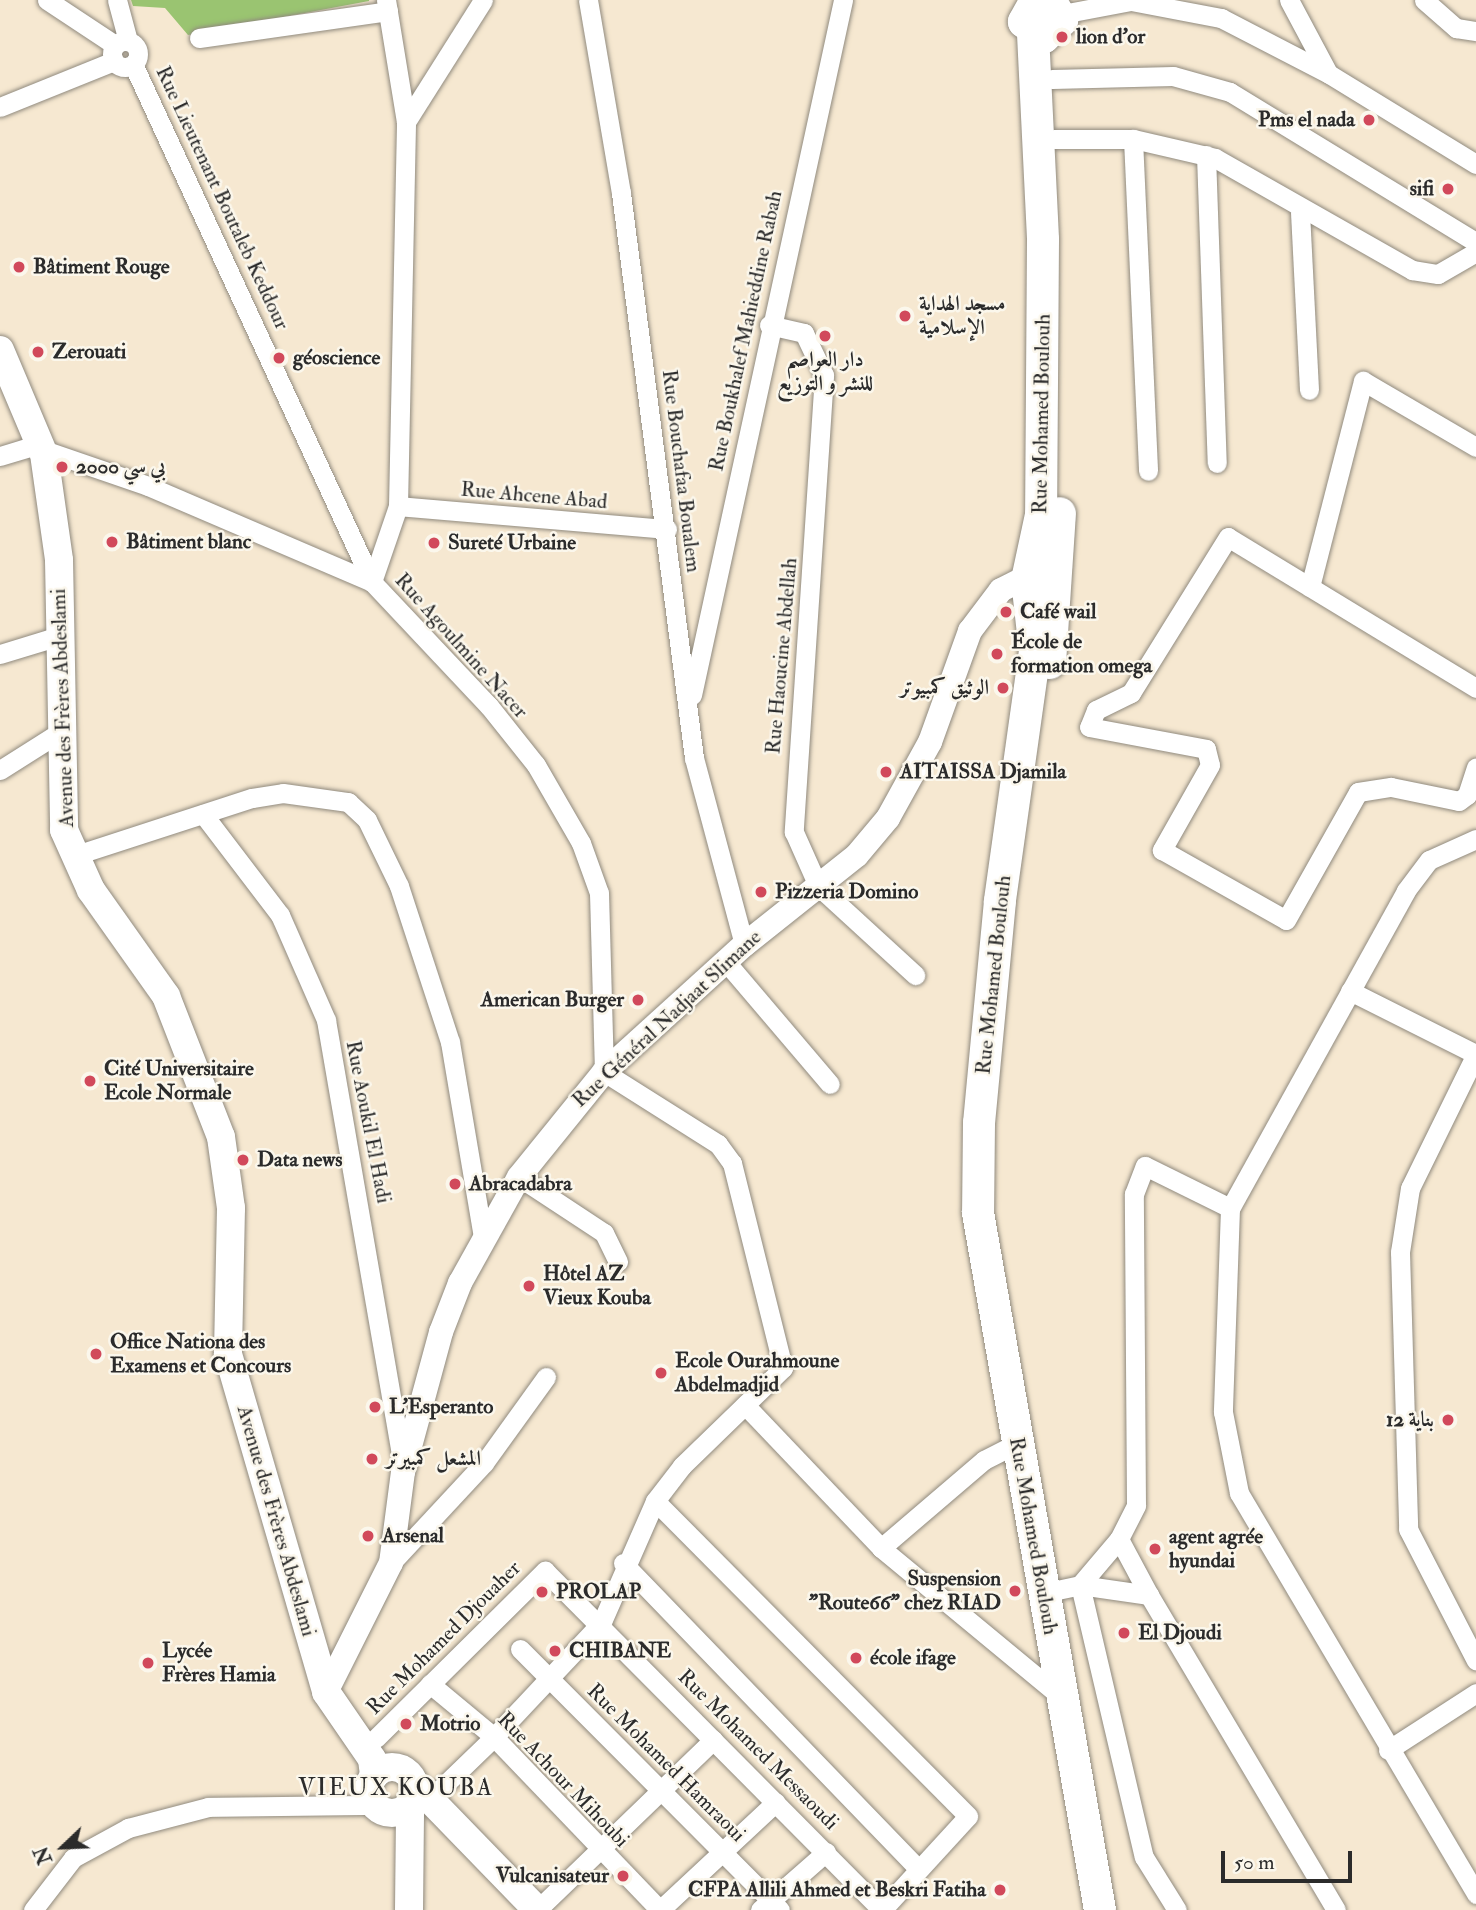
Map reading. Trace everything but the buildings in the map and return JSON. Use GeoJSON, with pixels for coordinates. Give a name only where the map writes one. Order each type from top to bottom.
{"type":"FeatureCollection","features":[{"type":"Feature","properties":{"kind":"main road"},"geometry":{"type":"LineString","coordinates":[[1041,13],[1052,79],[1054,139],[1044,607],[995,1164],[1001,1265],[1121,1910]]}},
{"type":"Feature","properties":{"kind":"main road","name":"Rue Mohamed Boulouh"},"geometry":{"type":"LineString","coordinates":[[1041,13],[1044,319],[1041,514],[1044,570]]}},
{"type":"Feature","properties":{"kind":"main road","name":"Avenue des Frères Abdeslami"},"geometry":{"type":"LineString","coordinates":[[0,350],[44,454],[59,560],[60,732],[64,830],[73,856],[166,996],[221,1137],[231,1208],[228,1354],[326,1692]]}},
{"type":"Feature","properties":{"kind":"main road","name":"Rue Mohamed Boulouh"},"geometry":{"type":"LineString","coordinates":[[1044,607],[1035,651],[1000,901],[977,1163],[981,1240],[1017,1443],[1061,1589],[1062,1698],[1100,1910]]}},
{"type":"Feature","properties":{"kind":"main road"},"geometry":{"type":"LineString","coordinates":[[326,1692],[376,1738],[400,1793],[409,1910]]}},
{"type":"Feature","properties":{"kind":"main road"},"geometry":{"type":"LineString","coordinates":[[326,1692],[372,1759],[400,1793],[537,1910]]}},
{"type":"Feature","properties":{"kind":"main road"},"geometry":{"type":"LineString","coordinates":[[394,1910],[400,1793]]}},
{"type":"Feature","properties":{"kind":"street"},"geometry":{"type":"LineString","coordinates":[[47,0],[123,53]]}},
{"type":"Feature","properties":{"kind":"street","name":"Rue Lieutenant Boutaleb Keddour"},"geometry":{"type":"LineString","coordinates":[[117,0],[123,53],[372,582]]}},
{"type":"Feature","properties":{"kind":"street"},"geometry":{"type":"LineString","coordinates":[[406,122],[483,0]]}},
{"type":"Feature","properties":{"kind":"street","name":"Rue Bouchafaa Boualem"},"geometry":{"type":"LineString","coordinates":[[587,0],[667,529],[688,713],[705,812],[735,953]]}},
{"type":"Feature","properties":{"kind":"street","name":"Rue Boukhalef Mahieddine Rabah"},"geometry":{"type":"LineString","coordinates":[[688,713],[769,326],[843,0]]}},
{"type":"Feature","properties":{"kind":"street"},"geometry":{"type":"LineString","coordinates":[[1041,13],[1131,0],[1221,18],[1329,74],[1476,164]]}},
{"type":"Feature","properties":{"kind":"street"},"geometry":{"type":"LineString","coordinates":[[1289,0],[1329,74]]}},
{"type":"Feature","properties":{"kind":"street"},"geometry":{"type":"LineString","coordinates":[[1424,0],[1456,28],[1476,31]]}},
{"type":"Feature","properties":{"kind":"street"},"geometry":{"type":"LineString","coordinates":[[199,38],[387,5],[406,122],[398,506],[372,582]]}},
{"type":"Feature","properties":{"kind":"street"},"geometry":{"type":"LineString","coordinates":[[0,107],[123,53]]}},
{"type":"Feature","properties":{"kind":"street"},"geometry":{"type":"LineString","coordinates":[[1052,79],[1173,76],[1230,92],[1476,242]]}},
{"type":"Feature","properties":{"kind":"street"},"geometry":{"type":"LineString","coordinates":[[1054,139],[1133,139],[1206,155],[1300,212],[1412,270],[1438,274],[1476,252]]}},
{"type":"Feature","properties":{"kind":"street"},"geometry":{"type":"LineString","coordinates":[[1133,139],[1148,471]]}},
{"type":"Feature","properties":{"kind":"street"},"geometry":{"type":"LineString","coordinates":[[1206,155],[1217,463]]}},
{"type":"Feature","properties":{"kind":"street"},"geometry":{"type":"LineString","coordinates":[[1300,212],[1308,390]]}},
{"type":"Feature","properties":{"kind":"street","name":"Rue Haoucine Abdellah"},"geometry":{"type":"LineString","coordinates":[[769,326],[804,333],[824,375],[793,806],[803,863],[818,886],[915,975]]}},
{"type":"Feature","properties":{"kind":"street"},"geometry":{"type":"LineString","coordinates":[[1310,587],[1363,382],[1476,447]]}},
{"type":"Feature","properties":{"kind":"street","name":"Rue Agoulmine Nacer"},"geometry":{"type":"LineString","coordinates":[[0,456],[22,446],[148,486],[372,582],[489,706],[536,765],[581,843],[599,893],[604,1072]]}},
{"type":"Feature","properties":{"kind":"street","name":"Rue Ahcene Abad"},"geometry":{"type":"LineString","coordinates":[[398,506],[667,529]]}},
{"type":"Feature","properties":{"kind":"street"},"geometry":{"type":"LineString","coordinates":[[1476,688],[1228,537],[1131,693],[1089,720],[1089,727],[1206,749],[1210,765],[1161,850],[1286,920],[1359,792],[1391,787],[1459,801],[1468,794],[1476,768]]}},
{"type":"Feature","properties":{"kind":"street","name":"Rue Général Nadjaat Slimane"},"geometry":{"type":"LineString","coordinates":[[326,1692],[391,1563],[403,1472],[441,1332],[484,1238],[519,1177],[604,1072],[735,953],[857,855],[906,788],[981,618],[1001,590],[1044,570]]}},
{"type":"Feature","properties":{"kind":"street"},"geometry":{"type":"LineString","coordinates":[[981,618],[1044,607]]}},
{"type":"Feature","properties":{"kind":"street"},"geometry":{"type":"LineString","coordinates":[[0,654],[59,636]]}},
{"type":"Feature","properties":{"kind":"street"},"geometry":{"type":"LineString","coordinates":[[0,770],[60,732]]}},
{"type":"Feature","properties":{"kind":"street"},"geometry":{"type":"LineString","coordinates":[[73,856],[203,814],[283,793],[348,802],[367,820],[399,886],[450,1042],[484,1238]]}},
{"type":"Feature","properties":{"kind":"street","name":"Rue Aoukil El Hadi"},"geometry":{"type":"LineString","coordinates":[[203,814],[280,915],[326,1020],[392,1372],[403,1472]]}},
{"type":"Feature","properties":{"kind":"street"},"geometry":{"type":"LineString","coordinates":[[1476,839],[1429,860],[1350,991],[1230,1208],[1223,1412],[1230,1463],[1239,1493],[1388,1750],[1476,1894]]}},
{"type":"Feature","properties":{"kind":"street"},"geometry":{"type":"LineString","coordinates":[[735,953],[830,1084]]}},
{"type":"Feature","properties":{"kind":"street"},"geometry":{"type":"LineString","coordinates":[[1350,991],[1476,1054],[1410,1188],[1400,1252],[1408,1529],[1476,1661]]}},
{"type":"Feature","properties":{"kind":"street"},"geometry":{"type":"LineString","coordinates":[[33,1910],[73,1858],[128,1828],[208,1807],[400,1793],[494,1737],[552,1681],[602,1622],[623,1563],[655,1501],[744,1405],[783,1368],[732,1163],[718,1144],[604,1072]]}},
{"type":"Feature","properties":{"kind":"street"},"geometry":{"type":"LineString","coordinates":[[1061,1589],[1119,1539],[1136,1505],[1134,1194],[1145,1166],[1230,1208]]}},
{"type":"Feature","properties":{"kind":"street"},"geometry":{"type":"LineString","coordinates":[[519,1177],[604,1233],[618,1262]]}},
{"type":"Feature","properties":{"kind":"street"},"geometry":{"type":"LineString","coordinates":[[391,1563],[484,1463],[546,1377]]}},
{"type":"Feature","properties":{"kind":"street"},"geometry":{"type":"LineString","coordinates":[[744,1405],[881,1548],[1062,1698]]}},
{"type":"Feature","properties":{"kind":"street"},"geometry":{"type":"LineString","coordinates":[[881,1548],[984,1460],[1017,1443]]}},
{"type":"Feature","properties":{"kind":"street"},"geometry":{"type":"LineString","coordinates":[[655,1501],[968,1816],[882,1910]]}},
{"type":"Feature","properties":{"kind":"street"},"geometry":{"type":"LineString","coordinates":[[1119,1539],[1149,1595],[1336,1910]]}},
{"type":"Feature","properties":{"kind":"street"},"geometry":{"type":"LineString","coordinates":[[623,1563],[918,1868]]}},
{"type":"Feature","properties":{"kind":"street","name":"Rue Mohamed Messaoudi"},"geometry":{"type":"LineString","coordinates":[[545,1571],[602,1622],[713,1740],[882,1910]]}},
{"type":"Feature","properties":{"kind":"street","name":"Rue Mohamed Djouaher"},"geometry":{"type":"LineString","coordinates":[[376,1738],[545,1571]]}},
{"type":"Feature","properties":{"kind":"street"},"geometry":{"type":"LineString","coordinates":[[1061,1589],[1149,1595]]}},
{"type":"Feature","properties":{"kind":"street"},"geometry":{"type":"LineString","coordinates":[[1061,1589],[1144,1857],[1177,1910]]}},
{"type":"Feature","properties":{"kind":"street","name":"Rue Mohamed Hamraoui"},"geometry":{"type":"LineString","coordinates":[[520,1649],[722,1851],[770,1907]]}},
{"type":"Feature","properties":{"kind":"street","name":"Rue Achour Mihoubi"},"geometry":{"type":"LineString","coordinates":[[430,1684],[494,1737],[598,1851],[660,1910]]}},
{"type":"Feature","properties":{"kind":"street"},"geometry":{"type":"LineString","coordinates":[[1388,1750],[1476,1693]]}},
{"type":"Feature","properties":{"kind":"street"},"geometry":{"type":"LineString","coordinates":[[537,1910],[713,1740]]}},
{"type":"Feature","properties":{"kind":"street"},"geometry":{"type":"LineString","coordinates":[[660,1910],[776,1802]]}},
{"type":"Feature","properties":{"kind":"street"},"geometry":{"type":"LineString","coordinates":[[770,1907],[826,1852]]}},
{"type":"Feature","properties":{"kind":"green space"},"geometry":{"type":"Polygon","coordinates":[[[131,0],[369,1],[188,35],[165,8],[133,6],[131,0]]]}},
{"type":"Feature","properties":{"kind":"place","name":"lion d'or"},"geometry":{"type":"Point","coordinates":[1062,37]}},
{"type":"Feature","properties":{"kind":"place","name":"Pms el nada"},"geometry":{"type":"Point","coordinates":[1369,120]}},
{"type":"Feature","properties":{"kind":"place","name":"sifi"},"geometry":{"type":"Point","coordinates":[1448,189]}},
{"type":"Feature","properties":{"kind":"place","name":"Bâtiment Rouge"},"geometry":{"type":"Point","coordinates":[19,267]}},
{"type":"Feature","properties":{"kind":"place","name":"مسجد الهداية الإسلامية"},"geometry":{"type":"Point","coordinates":[905,316]}},
{"type":"Feature","properties":{"kind":"place","name":"دار العواصم للنشر و التوزيع"},"geometry":{"type":"Point","coordinates":[825,336]}},
{"type":"Feature","properties":{"kind":"place","name":"Zerouati"},"geometry":{"type":"Point","coordinates":[38,352]}},
{"type":"Feature","properties":{"kind":"place","name":"géoscience"},"geometry":{"type":"Point","coordinates":[279,358]}},
{"type":"Feature","properties":{"kind":"place","name":"بي سي 2000"},"geometry":{"type":"Point","coordinates":[62,467]}},
{"type":"Feature","properties":{"kind":"place","name":"Bâtiment blanc"},"geometry":{"type":"Point","coordinates":[112,542]}},
{"type":"Feature","properties":{"kind":"place","name":"Sureté Urbaine"},"geometry":{"type":"Point","coordinates":[434,543]}},
{"type":"Feature","properties":{"kind":"place","name":"Café wail"},"geometry":{"type":"Point","coordinates":[1006,612]}},
{"type":"Feature","properties":{"kind":"place","name":"École de formation omega"},"geometry":{"type":"Point","coordinates":[997,654]}},
{"type":"Feature","properties":{"kind":"place","name":"الوثيق كمبيوتر"},"geometry":{"type":"Point","coordinates":[1003,688]}},
{"type":"Feature","properties":{"kind":"place","name":"AITAISSA Djamila"},"geometry":{"type":"Point","coordinates":[886,772]}},
{"type":"Feature","properties":{"kind":"place","name":"Pizzeria Domino"},"geometry":{"type":"Point","coordinates":[761,892]}},
{"type":"Feature","properties":{"kind":"place","name":"American Burger"},"geometry":{"type":"Point","coordinates":[638,1000]}},
{"type":"Feature","properties":{"kind":"place","name":"Cité Universitaire Ecole Normale"},"geometry":{"type":"Point","coordinates":[90,1081]}},
{"type":"Feature","properties":{"kind":"place","name":"Data news"},"geometry":{"type":"Point","coordinates":[243,1160]}},
{"type":"Feature","properties":{"kind":"place","name":"Abracadabra"},"geometry":{"type":"Point","coordinates":[455,1184]}},
{"type":"Feature","properties":{"kind":"place","name":"Hôtel AZ Vieux Kouba"},"geometry":{"type":"Point","coordinates":[529,1286]}},
{"type":"Feature","properties":{"kind":"place","name":"Office Nationa des Examens et Concours"},"geometry":{"type":"Point","coordinates":[96,1354]}},
{"type":"Feature","properties":{"kind":"place","name":"Ecole Ourahmoune Abdelmadjid"},"geometry":{"type":"Point","coordinates":[661,1373]}},
{"type":"Feature","properties":{"kind":"place","name":"L'Esperanto"},"geometry":{"type":"Point","coordinates":[375,1407]}},
{"type":"Feature","properties":{"kind":"place","name":"بناية 12"},"geometry":{"type":"Point","coordinates":[1448,1420]}},
{"type":"Feature","properties":{"kind":"place","name":"المشعل كمبيرتر"},"geometry":{"type":"Point","coordinates":[372,1459]}},
{"type":"Feature","properties":{"kind":"place","name":"Arsenal"},"geometry":{"type":"Point","coordinates":[368,1536]}},
{"type":"Feature","properties":{"kind":"place","name":"agent agrée hyundai"},"geometry":{"type":"Point","coordinates":[1155,1549]}},
{"type":"Feature","properties":{"kind":"place","name":"Suspension \"Route66\" chez RIAD"},"geometry":{"type":"Point","coordinates":[1015,1591]}},
{"type":"Feature","properties":{"kind":"place","name":"PROLAP"},"geometry":{"type":"Point","coordinates":[542,1592]}},
{"type":"Feature","properties":{"kind":"place","name":"El Djoudi"},"geometry":{"type":"Point","coordinates":[1124,1633]}},
{"type":"Feature","properties":{"kind":"place","name":"CHIBANE"},"geometry":{"type":"Point","coordinates":[555,1651]}},
{"type":"Feature","properties":{"kind":"place","name":"école ifage"},"geometry":{"type":"Point","coordinates":[856,1658]}},
{"type":"Feature","properties":{"kind":"place","name":"Lycée Frères Hamia"},"geometry":{"type":"Point","coordinates":[148,1663]}},
{"type":"Feature","properties":{"kind":"place","name":"Motrio"},"geometry":{"type":"Point","coordinates":[406,1724]}},
{"type":"Feature","properties":{"kind":"place","name":"Vulcanisateur"},"geometry":{"type":"Point","coordinates":[623,1876]}},
{"type":"Feature","properties":{"kind":"place","name":"CFPA Allili Ahmed et Beskri Fatiha"},"geometry":{"type":"Point","coordinates":[1000,1890]}},
{"type":"Feature","properties":{"kind":"district","name":"VIEUX KOUBA"},"geometry":{"type":"Point","coordinates":[396,1788]}}]}
